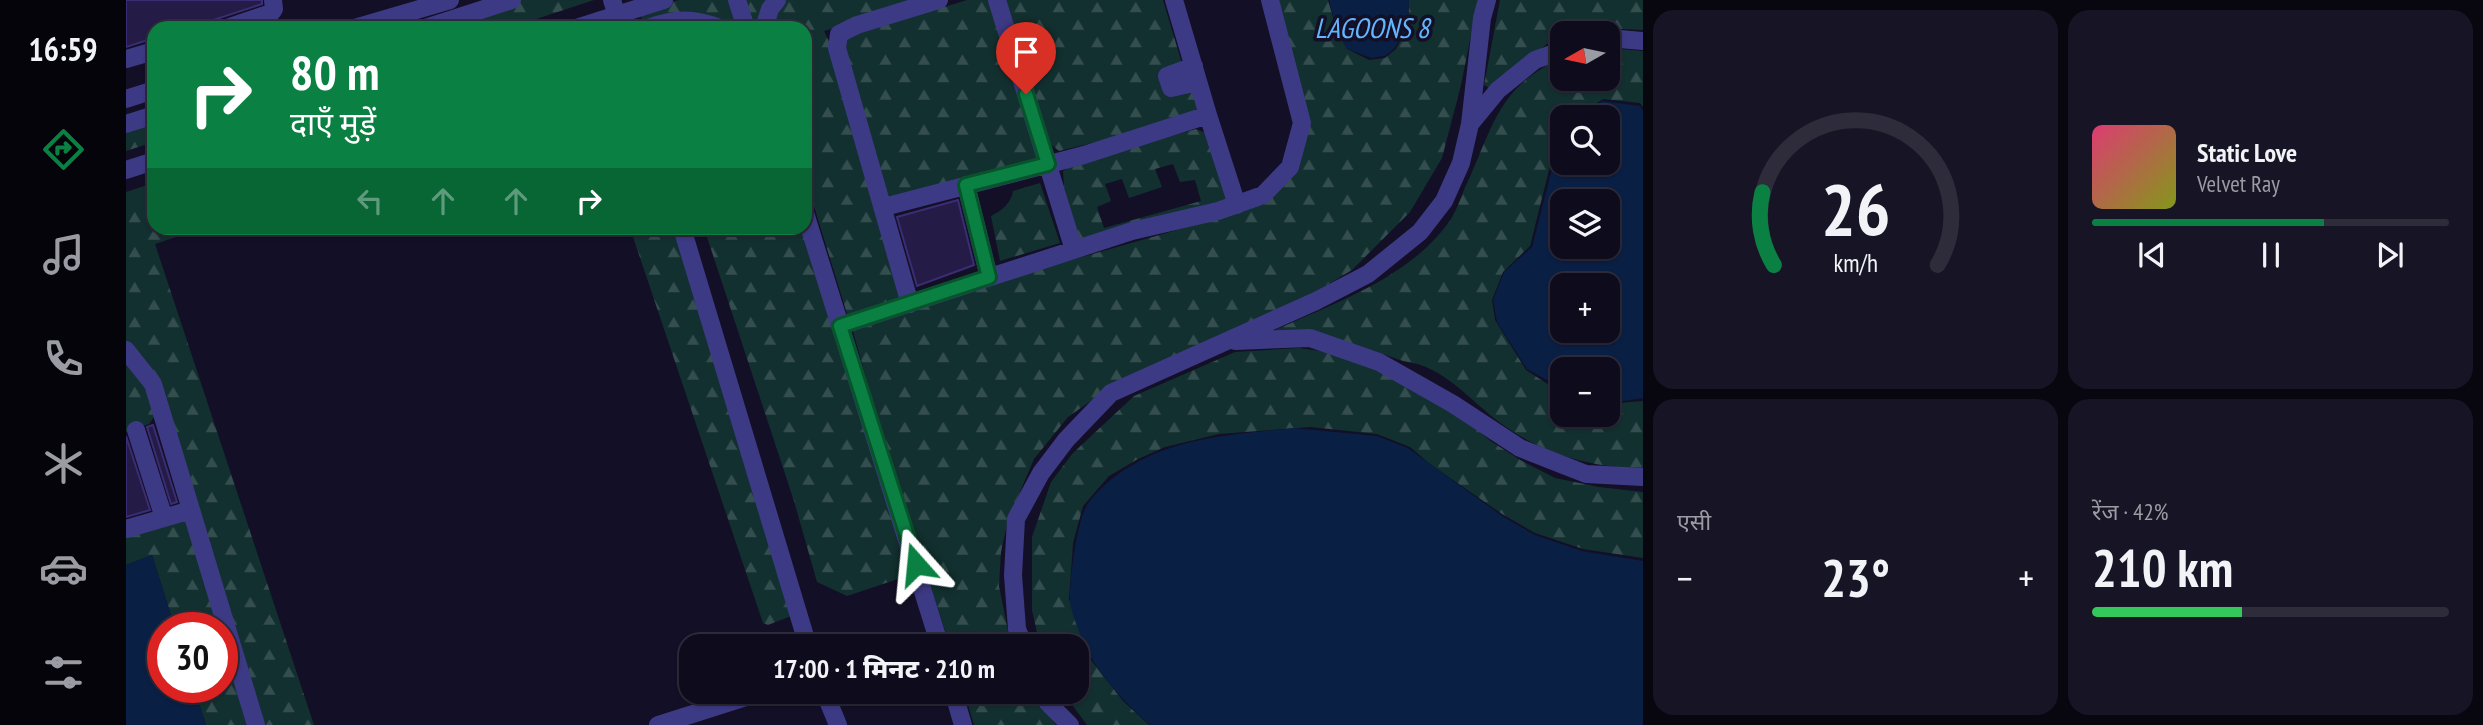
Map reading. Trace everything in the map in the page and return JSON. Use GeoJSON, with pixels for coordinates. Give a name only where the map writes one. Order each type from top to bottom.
{"type":"FeatureCollection","features":[{"type":"Feature","properties":{"kind":"street"},"geometry":{"type":"LineString","coordinates":[[248,21],[271,13],[274,9],[273,0]]}},
{"type":"Feature","properties":{"kind":"street"},"geometry":{"type":"LineString","coordinates":[[379,21],[450,0]]}},
{"type":"Feature","properties":{"kind":"street"},"geometry":{"type":"LineString","coordinates":[[447,21],[512,0]]}},
{"type":"Feature","properties":{"kind":"street"},"geometry":{"type":"LineString","coordinates":[[612,0],[619,21]]}},
{"type":"Feature","properties":{"kind":"street"},"geometry":{"type":"LineString","coordinates":[[598,21],[664,0]]}},
{"type":"Feature","properties":{"kind":"street"},"geometry":{"type":"LineString","coordinates":[[737,0],[744,21]]}},
{"type":"Feature","properties":{"kind":"street"},"geometry":{"type":"LineString","coordinates":[[766,21],[769,9],[777,0]]}},
{"type":"Feature","properties":{"kind":"street"},"geometry":{"type":"LineString","coordinates":[[910,304],[837,48],[839,34],[857,25],[939,0]]}},
{"type":"Feature","properties":{"kind":"street"},"geometry":{"type":"LineString","coordinates":[[997,0],[1074,250]]}},
{"type":"Feature","properties":{"kind":"street"},"geometry":{"type":"LineString","coordinates":[[1174,0],[1237,205]]}},
{"type":"Feature","properties":{"kind":"street"},"geometry":{"type":"LineString","coordinates":[[840,326],[1132,231],[1218,211],[1263,195],[1290,167],[1302,123],[1270,0]]}},
{"type":"Feature","properties":{"kind":"street"},"geometry":{"type":"LineString","coordinates":[[1019,634],[1014,588],[1016,519],[1041,473],[1066,440],[1111,393],[1316,301],[1368,274],[1420,232],[1444,201],[1461,163],[1470,124],[1482,18],[1487,0]]}},
{"type":"Feature","properties":{"kind":"street"},"geometry":{"type":"LineString","coordinates":[[680,21],[697,21]]}},
{"type":"Feature","properties":{"kind":"street"},"geometry":{"type":"LineString","coordinates":[[1620,39],[1643,41]]}},
{"type":"Feature","properties":{"kind":"street"},"geometry":{"type":"LineString","coordinates":[[126,59],[147,53]]}},
{"type":"Feature","properties":{"kind":"street"},"geometry":{"type":"LineString","coordinates":[[1470,124],[1498,90],[1535,60],[1550,55]]}},
{"type":"Feature","properties":{"kind":"street"},"geometry":{"type":"LineString","coordinates":[[126,99],[147,92]]}},
{"type":"Feature","properties":{"kind":"street"},"geometry":{"type":"LineString","coordinates":[[884,206],[1083,155],[1208,115]]}},
{"type":"Feature","properties":{"kind":"street"},"geometry":{"type":"LineString","coordinates":[[126,124],[147,117]]}},
{"type":"Feature","properties":{"kind":"street"},"geometry":{"type":"LineString","coordinates":[[126,170],[147,163]]}},
{"type":"Feature","properties":{"kind":"street"},"geometry":{"type":"LineString","coordinates":[[966,185],[989,277]]}},
{"type":"Feature","properties":{"kind":"street"},"geometry":{"type":"LineString","coordinates":[[684,235],[804,634]]}},
{"type":"Feature","properties":{"kind":"street"},"geometry":{"type":"LineString","coordinates":[[812,235],[936,634]]}},
{"type":"Feature","properties":{"kind":"street"},"geometry":{"type":"LineString","coordinates":[[1225,341],[1310,338],[1379,362],[1453,404],[1520,448],[1586,474],[1643,477]]}},
{"type":"Feature","properties":{"kind":"street"},"geometry":{"type":"LineString","coordinates":[[126,350],[153,384],[256,725]]}},
{"type":"Feature","properties":{"kind":"street"},"geometry":{"type":"LineString","coordinates":[[164,421],[131,432],[164,518]]}},
{"type":"Feature","properties":{"kind":"street"},"geometry":{"type":"LineString","coordinates":[[126,529],[191,510]]}},
{"type":"Feature","properties":{"kind":"street"},"geometry":{"type":"LineString","coordinates":[[658,725],[724,704]]}},
{"type":"Feature","properties":{"kind":"street"},"geometry":{"type":"LineString","coordinates":[[829,704],[838,725]]}},
{"type":"Feature","properties":{"kind":"street"},"geometry":{"type":"LineString","coordinates":[[957,704],[963,725]]}},
{"type":"Feature","properties":{"kind":"street"},"geometry":{"type":"LineString","coordinates":[[1050,704],[1070,725]]}},
{"type":"Feature","properties":{"kind":"green space"},"geometry":{"type":"Polygon","coordinates":[[[517,0],[594,0],[530,21],[451,21],[517,0]]]}},
{"type":"Feature","properties":{"kind":"green space"},"geometry":{"type":"Polygon","coordinates":[[[679,0],[734,0],[742,21],[642,21],[639,10],[679,0]]]}},
{"type":"Feature","properties":{"kind":"green space"},"geometry":{"type":"Polygon","coordinates":[[[739,0],[770,0],[761,21],[746,21],[739,0]]]}},
{"type":"Feature","properties":{"kind":"green space"},"geometry":{"type":"Polygon","coordinates":[[[784,0],[927,0],[824,31],[831,46],[901,300],[848,317],[812,200],[812,21],[773,21],[784,0]]]}},
{"type":"Feature","properties":{"kind":"green space"},"geometry":{"type":"Polygon","coordinates":[[[967,0],[989,0],[1037,159],[886,199],[842,47],[847,37],[967,0]]]}},
{"type":"Feature","properties":{"kind":"green space"},"geometry":{"type":"Polygon","coordinates":[[[1006,0],[1163,0],[1183,67],[1199,108],[1176,120],[1059,151],[1049,143],[1006,0]]]}},
{"type":"Feature","properties":{"kind":"green space"},"geometry":{"type":"Polygon","coordinates":[[[1276,0],[1328,0],[1337,31],[1347,49],[1369,60],[1385,58],[1396,49],[1408,26],[1409,0],[1478,0],[1461,85],[1442,158],[1410,212],[1352,270],[1304,299],[1109,388],[1068,417],[1034,459],[1008,520],[1001,552],[999,586],[1009,634],[946,634],[888,455],[852,328],[1005,279],[1205,222],[1266,199],[1308,112],[1276,0]]]}},
{"type":"Feature","properties":{"kind":"green space"},"geometry":{"type":"Polygon","coordinates":[[[1500,0],[1643,0],[1643,30],[1620,29],[1620,21],[1550,21],[1550,43],[1491,89],[1484,85],[1500,0]]]}},
{"type":"Feature","properties":{"kind":"green space"},"geometry":{"type":"Polygon","coordinates":[[[1620,49],[1643,51],[1643,107],[1640,103],[1603,99],[1594,105],[1550,105],[1550,166],[1530,246],[1503,272],[1492,300],[1495,320],[1526,370],[1550,386],[1550,427],[1620,427],[1620,403],[1643,401],[1643,469],[1585,462],[1532,443],[1499,422],[1446,378],[1423,366],[1337,341],[1271,332],[1369,287],[1414,258],[1434,240],[1451,219],[1499,113],[1523,82],[1550,64],[1550,91],[1620,91],[1620,49]]]}},
{"type":"Feature","properties":{"kind":"green space"},"geometry":{"type":"Polygon","coordinates":[[[147,118],[147,144],[126,151],[126,125],[147,118]]]}},
{"type":"Feature","properties":{"kind":"green space"},"geometry":{"type":"Polygon","coordinates":[[[1196,129],[1208,134],[1232,204],[1080,245],[1064,186],[1063,171],[1077,163],[1196,129]],[[1173,164],[1155,169],[1162,187],[1129,198],[1122,179],[1105,184],[1111,201],[1097,207],[1104,228],[1201,201],[1195,180],[1180,182],[1173,164]]]}},
{"type":"Feature","properties":{"kind":"green space"},"geometry":{"type":"Polygon","coordinates":[[[1040,183],[1060,243],[1000,261],[991,216],[1005,206],[1013,191],[1040,183]]]}},
{"type":"Feature","properties":{"kind":"green space"},"geometry":{"type":"Polygon","coordinates":[[[147,185],[147,235],[183,235],[155,244],[314,725],[260,725],[238,653],[238,612],[226,612],[167,419],[126,342],[126,192],[147,185]]]}},
{"type":"Feature","properties":{"kind":"green space"},"geometry":{"type":"Polygon","coordinates":[[[632,235],[676,235],[799,613],[768,625],[763,623],[632,235]]]}},
{"type":"Feature","properties":{"kind":"green space"},"geometry":{"type":"Polygon","coordinates":[[[706,235],[804,235],[910,575],[847,596],[817,582],[794,501],[706,235]]]}},
{"type":"Feature","properties":{"kind":"green space"},"geometry":{"type":"Polygon","coordinates":[[[1299,348],[1348,355],[1445,404],[1492,442],[1555,478],[1643,492],[1643,558],[1583,549],[1535,533],[1502,514],[1410,447],[1377,434],[1310,427],[1219,434],[1165,447],[1109,476],[1083,506],[1073,543],[1069,599],[1081,634],[1037,634],[1032,610],[1032,537],[1051,482],[1073,453],[1134,396],[1235,352],[1299,348]]]}},
{"type":"Feature","properties":{"kind":"green space"},"geometry":{"type":"Polygon","coordinates":[[[126,354],[145,384],[154,417],[149,424],[126,432],[126,354]]]}},
{"type":"Feature","properties":{"kind":"green space"},"geometry":{"type":"Polygon","coordinates":[[[187,518],[218,612],[170,612],[152,555],[126,565],[126,531],[187,518]]]}},
{"type":"Feature","properties":{"kind":"green space"},"geometry":{"type":"Polygon","coordinates":[[[1089,656],[1123,701],[1149,725],[1087,725],[1072,704],[1089,704],[1089,656]]]}},
{"type":"Feature","properties":{"kind":"green space"},"geometry":{"type":"Polygon","coordinates":[[[238,673],[255,725],[206,725],[199,703],[238,703],[238,673]]]}},
{"type":"Feature","properties":{"kind":"green space"},"geometry":{"type":"Polygon","coordinates":[[[968,704],[1041,704],[1056,725],[974,725],[968,704]]]}},
{"type":"Feature","properties":{"kind":"water","name":"LAGOONS 8"},"geometry":{"type":"Polygon","coordinates":[[[1329,0],[1409,0],[1408,25],[1395,48],[1385,56],[1371,58],[1347,49],[1337,31],[1329,0]]]}},
{"type":"Feature","properties":{"kind":"water"},"geometry":{"type":"Polygon","coordinates":[[[1602,101],[1640,106],[1643,110],[1643,398],[1620,402],[1620,357],[1550,357],[1550,382],[1527,369],[1497,322],[1493,300],[1504,272],[1532,247],[1550,175],[1620,175],[1620,105],[1596,105],[1602,101]]]}},
{"type":"Feature","properties":{"kind":"water"},"geometry":{"type":"Polygon","coordinates":[[[1294,428],[1377,436],[1408,448],[1502,516],[1535,535],[1582,551],[1643,561],[1643,725],[1150,725],[1102,675],[1089,653],[1089,634],[1080,634],[1078,629],[1070,601],[1072,565],[1081,521],[1094,496],[1111,479],[1131,466],[1156,453],[1194,441],[1294,428]]]}},
{"type":"Feature","properties":{"kind":"water"},"geometry":{"type":"Polygon","coordinates":[[[152,555],[170,612],[147,612],[147,703],[199,703],[206,725],[126,725],[126,565],[152,555]]]}},
{"type":"Feature","properties":{"kind":"building"},"geometry":{"type":"Polygon","coordinates":[[[126,0],[262,0],[262,4],[210,21],[147,21],[147,40],[126,47],[126,0]]]}},
{"type":"Feature","properties":{"kind":"building"},"geometry":{"type":"Polygon","coordinates":[[[958,200],[974,265],[917,286],[897,217],[958,200]]]}},
{"type":"Feature","properties":{"kind":"building"},"geometry":{"type":"Polygon","coordinates":[[[153,425],[177,502],[171,504],[147,427],[153,425]]]}},
{"type":"Feature","properties":{"kind":"building"},"geometry":{"type":"Polygon","coordinates":[[[126,436],[150,510],[126,517],[126,436]]]}},
{"type":"Feature","properties":{"kind":"route"},"geometry":{"type":"LineString","coordinates":[[916,564],[840,326],[989,277],[966,185],[1048,164],[1026,94]]}}]}
